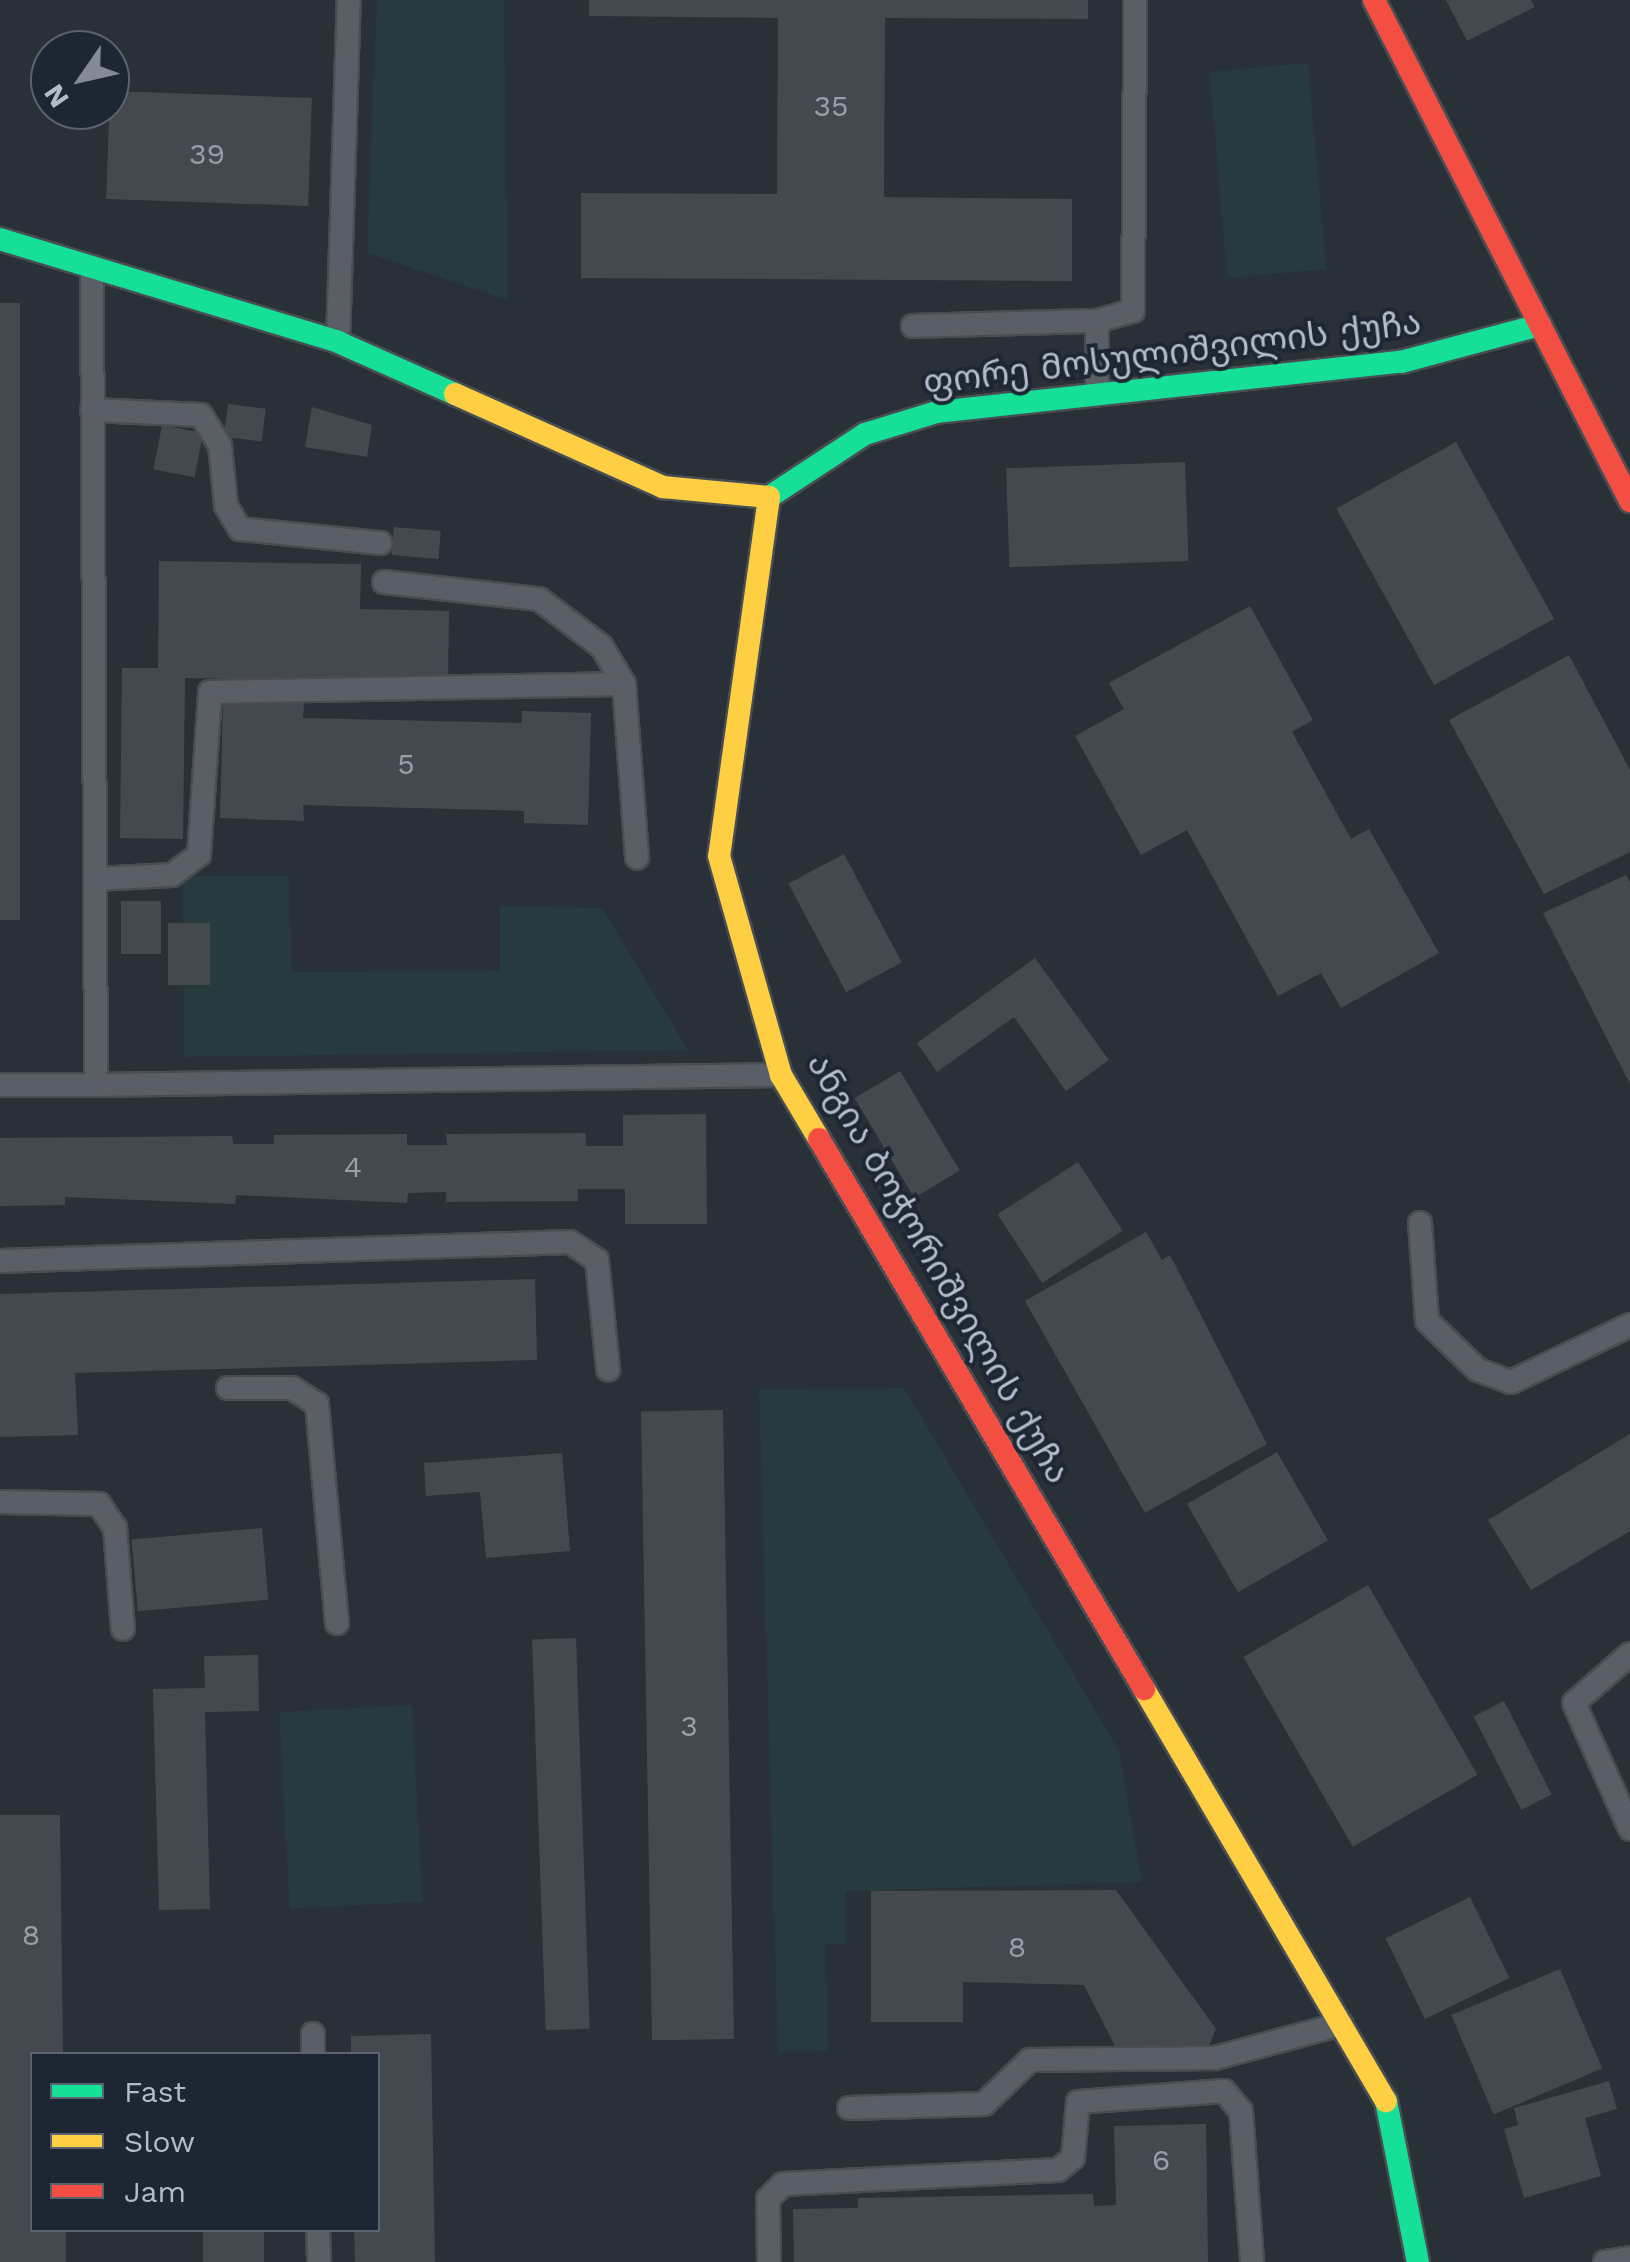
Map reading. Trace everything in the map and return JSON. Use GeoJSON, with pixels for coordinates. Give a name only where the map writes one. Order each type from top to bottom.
{"type":"FeatureCollection","features":[{"type":"Feature","properties":{"kind":"street"},"geometry":{"type":"LineString","coordinates":[[1374,0],[1630,502]]}},
{"type":"Feature","properties":{"kind":"street"},"geometry":{"type":"LineString","coordinates":[[0,239],[338,342],[663,487],[769,497]]}},
{"type":"Feature","properties":{"kind":"street","name":"ფორე მოსულიშვილის ქუჩა"},"geometry":{"type":"LineString","coordinates":[[769,497],[866,434],[938,412],[1400,362],[1540,325]]}},
{"type":"Feature","properties":{"kind":"street","name":"ანგია ბოჭორიშვილის ქუჩა"},"geometry":{"type":"LineString","coordinates":[[769,497],[719,856],[782,1075],[1384,2096],[1418,2224],[1418,2262]]}},
{"type":"Feature","properties":{"kind":"lane"},"geometry":{"type":"LineString","coordinates":[[338,342],[349,0]]}},
{"type":"Feature","properties":{"kind":"lane"},"geometry":{"type":"LineString","coordinates":[[914,326],[1096,321],[1133,310],[1135,0]]}},
{"type":"Feature","properties":{"kind":"lane"},"geometry":{"type":"LineString","coordinates":[[92,265],[96,1085]]}},
{"type":"Feature","properties":{"kind":"lane"},"geometry":{"type":"LineString","coordinates":[[1096,321],[1098,394]]}},
{"type":"Feature","properties":{"kind":"lane"},"geometry":{"type":"LineString","coordinates":[[92,410],[201,415],[220,445],[226,506],[240,529],[380,543]]}},
{"type":"Feature","properties":{"kind":"lane"},"geometry":{"type":"LineString","coordinates":[[384,582],[539,600],[602,647],[624,684],[637,858]]}},
{"type":"Feature","properties":{"kind":"lane"},"geometry":{"type":"LineString","coordinates":[[95,879],[172,875],[198,854],[210,692],[624,684]]}},
{"type":"Feature","properties":{"kind":"lane"},"geometry":{"type":"LineString","coordinates":[[0,1086],[782,1075]]}},
{"type":"Feature","properties":{"kind":"lane"},"geometry":{"type":"LineString","coordinates":[[1420,1224],[1428,1322],[1478,1370],[1511,1382],[1630,1325]]}},
{"type":"Feature","properties":{"kind":"lane"},"geometry":{"type":"LineString","coordinates":[[0,1261],[570,1242],[597,1260],[608,1368]]}},
{"type":"Feature","properties":{"kind":"lane"},"geometry":{"type":"LineString","coordinates":[[228,1388],[292,1388],[317,1404],[336,1622]]}},
{"type":"Feature","properties":{"kind":"lane"},"geometry":{"type":"LineString","coordinates":[[0,1502],[99,1504],[115,1528],[123,1629]]}},
{"type":"Feature","properties":{"kind":"lane"},"geometry":{"type":"LineString","coordinates":[[1630,1654],[1574,1702],[1630,1829]]}},
{"type":"Feature","properties":{"kind":"lane"},"geometry":{"type":"LineString","coordinates":[[849,2108],[984,2104],[1030,2060],[1215,2058],[1342,2024]]}},
{"type":"Feature","properties":{"kind":"lane"},"geometry":{"type":"LineString","coordinates":[[769,2262],[768,2199],[783,2184],[1058,2170],[1073,2158],[1078,2102],[1224,2091],[1241,2111],[1252,2262]]}},
{"type":"Feature","properties":{"kind":"lane"},"geometry":{"type":"LineString","coordinates":[[318,2232],[319,2262]]}},
{"type":"Feature","properties":{"kind":"lane"},"geometry":{"type":"LineString","coordinates":[[1604,2262],[1630,2258]]}},
{"type":"Feature","properties":{"kind":"green space"},"geometry":{"type":"Polygon","coordinates":[[[377,0],[504,0],[507,300],[367,253],[377,0]]]}},
{"type":"Feature","properties":{"kind":"green space"},"geometry":{"type":"Polygon","coordinates":[[[1308,63],[1326,269],[1227,278],[1209,72],[1308,63]]]}},
{"type":"Feature","properties":{"kind":"green space"},"geometry":{"type":"Polygon","coordinates":[[[183,876],[289,876],[291,972],[500,971],[500,906],[602,908],[688,1050],[184,1057],[183,876]]]}},
{"type":"Feature","properties":{"kind":"green space"},"geometry":{"type":"Polygon","coordinates":[[[904,1388],[1119,1751],[1142,1882],[845,1891],[846,1944],[825,1945],[828,2051],[778,2052],[759,1389],[904,1388]]]}},
{"type":"Feature","properties":{"kind":"green space"},"geometry":{"type":"Polygon","coordinates":[[[412,1705],[422,1902],[289,1909],[279,1712],[412,1705]]]}},
{"type":"Feature","properties":{"kind":"building"},"geometry":{"type":"Polygon","coordinates":[[[589,0],[1088,0],[1088,19],[885,18],[884,197],[1072,199],[1072,281],[581,278],[581,193],[777,194],[778,18],[589,16],[589,0]]]}},
{"type":"Feature","properties":{"kind":"building"},"geometry":{"type":"Polygon","coordinates":[[[1446,0],[1531,0],[1535,7],[1467,41],[1446,0]]]}},
{"type":"Feature","properties":{"kind":"building"},"geometry":{"type":"Polygon","coordinates":[[[130,92],[312,98],[308,206],[106,199],[109,130],[130,130],[130,92]]]}},
{"type":"Feature","properties":{"kind":"building"},"geometry":{"type":"Polygon","coordinates":[[[0,303],[20,303],[20,920],[0,920],[0,303]]]}},
{"type":"Feature","properties":{"kind":"building"},"geometry":{"type":"Polygon","coordinates":[[[228,404],[266,409],[262,441],[224,437],[228,404]]]}},
{"type":"Feature","properties":{"kind":"building"},"geometry":{"type":"Polygon","coordinates":[[[312,407],[372,425],[367,457],[305,447],[312,407]]]}},
{"type":"Feature","properties":{"kind":"building"},"geometry":{"type":"Polygon","coordinates":[[[162,425],[203,433],[195,477],[153,469],[162,425]]]}},
{"type":"Feature","properties":{"kind":"building"},"geometry":{"type":"Polygon","coordinates":[[[1456,442],[1554,619],[1434,685],[1336,508],[1456,442]]]}},
{"type":"Feature","properties":{"kind":"building"},"geometry":{"type":"Polygon","coordinates":[[[1185,462],[1188,561],[1010,567],[1006,468],[1185,462]]]}},
{"type":"Feature","properties":{"kind":"building"},"geometry":{"type":"Polygon","coordinates":[[[394,527],[441,531],[438,559],[392,555],[394,527]]]}},
{"type":"Feature","properties":{"kind":"building"},"geometry":{"type":"Polygon","coordinates":[[[159,561],[361,564],[360,609],[449,611],[448,682],[185,678],[183,839],[120,838],[122,668],[158,668],[159,561]]]}},
{"type":"Feature","properties":{"kind":"building"},"geometry":{"type":"Polygon","coordinates":[[[1250,606],[1313,720],[1292,732],[1351,839],[1369,829],[1439,953],[1341,1008],[1321,973],[1278,996],[1187,830],[1141,855],[1075,736],[1124,709],[1109,683],[1250,606]]]}},
{"type":"Feature","properties":{"kind":"building"},"geometry":{"type":"Polygon","coordinates":[[[1569,655],[1630,770],[1630,852],[1544,894],[1449,720],[1569,655]]]}},
{"type":"Feature","properties":{"kind":"building"},"geometry":{"type":"Polygon","coordinates":[[[223,701],[304,703],[303,718],[522,723],[522,711],[591,713],[588,825],[524,823],[524,811],[303,805],[304,821],[220,818],[223,701]]]}},
{"type":"Feature","properties":{"kind":"building"},"geometry":{"type":"Polygon","coordinates":[[[844,854],[902,963],[846,992],[788,884],[844,854]]]}},
{"type":"Feature","properties":{"kind":"building"},"geometry":{"type":"Polygon","coordinates":[[[1626,875],[1630,883],[1630,1084],[1543,913],[1626,875]]]}},
{"type":"Feature","properties":{"kind":"building"},"geometry":{"type":"Polygon","coordinates":[[[121,901],[161,901],[161,954],[121,954],[121,901]]]}},
{"type":"Feature","properties":{"kind":"building"},"geometry":{"type":"Polygon","coordinates":[[[168,923],[210,923],[210,985],[168,985],[168,923]]]}},
{"type":"Feature","properties":{"kind":"building"},"geometry":{"type":"Polygon","coordinates":[[[1035,958],[1109,1060],[1066,1091],[1014,1017],[937,1072],[917,1043],[1035,958]]]}},
{"type":"Feature","properties":{"kind":"building"},"geometry":{"type":"Polygon","coordinates":[[[900,1071],[960,1170],[914,1198],[855,1098],[900,1071]]]}},
{"type":"Feature","properties":{"kind":"building"},"geometry":{"type":"Polygon","coordinates":[[[706,1114],[707,1224],[625,1224],[625,1189],[578,1189],[578,1201],[446,1202],[446,1192],[408,1193],[407,1203],[236,1195],[235,1204],[65,1197],[65,1205],[0,1206],[0,1138],[232,1136],[233,1144],[274,1144],[274,1135],[407,1134],[407,1145],[447,1145],[446,1134],[586,1133],[586,1146],[623,1146],[623,1115],[706,1114]]]}},
{"type":"Feature","properties":{"kind":"building"},"geometry":{"type":"Polygon","coordinates":[[[1078,1162],[1123,1231],[1042,1283],[997,1214],[1078,1162]]]}},
{"type":"Feature","properties":{"kind":"building"},"geometry":{"type":"Polygon","coordinates":[[[1146,1232],[1162,1260],[1170,1255],[1267,1444],[1145,1513],[1025,1301],[1146,1232]]]}},
{"type":"Feature","properties":{"kind":"building"},"geometry":{"type":"Polygon","coordinates":[[[535,1279],[537,1360],[75,1373],[78,1435],[0,1437],[0,1294],[535,1279]]]}},
{"type":"Feature","properties":{"kind":"building"},"geometry":{"type":"Polygon","coordinates":[[[723,1410],[734,2039],[652,2040],[641,1411],[723,1410]]]}},
{"type":"Feature","properties":{"kind":"building"},"geometry":{"type":"Polygon","coordinates":[[[1630,1434],[1630,1531],[1531,1590],[1488,1520],[1630,1434]]]}},
{"type":"Feature","properties":{"kind":"building"},"geometry":{"type":"Polygon","coordinates":[[[1277,1452],[1328,1540],[1238,1592],[1187,1504],[1277,1452]]]}},
{"type":"Feature","properties":{"kind":"building"},"geometry":{"type":"Polygon","coordinates":[[[562,1453],[570,1551],[486,1558],[480,1492],[426,1496],[424,1463],[562,1453]]]}},
{"type":"Feature","properties":{"kind":"building"},"geometry":{"type":"Polygon","coordinates":[[[262,1528],[268,1600],[138,1611],[131,1539],[262,1528]]]}},
{"type":"Feature","properties":{"kind":"building"},"geometry":{"type":"Polygon","coordinates":[[[1368,1585],[1478,1775],[1353,1847],[1243,1657],[1368,1585]]]}},
{"type":"Feature","properties":{"kind":"building"},"geometry":{"type":"Polygon","coordinates":[[[576,1638],[590,2029],[546,2030],[532,1640],[576,1638]]]}},
{"type":"Feature","properties":{"kind":"building"},"geometry":{"type":"Polygon","coordinates":[[[258,1655],[259,1711],[205,1712],[210,1909],[159,1910],[153,1689],[205,1688],[204,1656],[258,1655]]]}},
{"type":"Feature","properties":{"kind":"building"},"geometry":{"type":"Polygon","coordinates":[[[1504,1701],[1552,1795],[1521,1810],[1474,1716],[1504,1701]]]}},
{"type":"Feature","properties":{"kind":"building"},"geometry":{"type":"Polygon","coordinates":[[[0,1815],[60,1815],[63,2052],[30,2052],[30,2232],[66,2232],[66,2262],[0,2262],[0,1815]]]}},
{"type":"Feature","properties":{"kind":"building"},"geometry":{"type":"Polygon","coordinates":[[[1116,1890],[1216,2029],[1205,2055],[1120,2056],[1084,1985],[963,1982],[963,2022],[871,2022],[871,1891],[1116,1890]]]}},
{"type":"Feature","properties":{"kind":"building"},"geometry":{"type":"Polygon","coordinates":[[[1470,1897],[1509,1978],[1425,2019],[1386,1938],[1470,1897]]]}},
{"type":"Feature","properties":{"kind":"building"},"geometry":{"type":"Polygon","coordinates":[[[1560,1969],[1602,2068],[1494,2115],[1451,2015],[1560,1969]]]}},
{"type":"Feature","properties":{"kind":"building"},"geometry":{"type":"Polygon","coordinates":[[[431,2034],[435,2262],[355,2262],[354,2232],[380,2232],[380,2052],[351,2052],[351,2036],[431,2034]]]}},
{"type":"Feature","properties":{"kind":"building"},"geometry":{"type":"Polygon","coordinates":[[[1609,2081],[1617,2109],[1585,2118],[1601,2176],[1524,2198],[1504,2129],[1518,2125],[1514,2108],[1609,2081]]]}},
{"type":"Feature","properties":{"kind":"building"},"geometry":{"type":"Polygon","coordinates":[[[1206,2124],[1208,2262],[794,2262],[793,2209],[858,2208],[858,2198],[1093,2194],[1094,2206],[1116,2205],[1114,2126],[1206,2124]]]}},
{"type":"Feature","properties":{"kind":"building"},"geometry":{"type":"Polygon","coordinates":[[[203,2232],[264,2232],[264,2262],[203,2262],[203,2232]]]}},
{"type":"Feature","properties":{"kind":"traffic: fast"},"geometry":{"type":"LineString","coordinates":[[0,239],[338,342],[455,394]]}},
{"type":"Feature","properties":{"kind":"traffic: fast"},"geometry":{"type":"LineString","coordinates":[[769,497],[865,434],[937,412],[1401,362],[1540,325]]}},
{"type":"Feature","properties":{"kind":"traffic: fast"},"geometry":{"type":"LineString","coordinates":[[1386,2101],[1418,2262]]}},
{"type":"Feature","properties":{"kind":"traffic: slow"},"geometry":{"type":"LineString","coordinates":[[455,394],[663,487],[769,497]]}},
{"type":"Feature","properties":{"kind":"traffic: slow"},"geometry":{"type":"LineString","coordinates":[[769,497],[719,856],[781,1075],[819,1139]]}},
{"type":"Feature","properties":{"kind":"traffic: slow"},"geometry":{"type":"LineString","coordinates":[[1144,1689],[1386,2101]]}},
{"type":"Feature","properties":{"kind":"traffic: jam"},"geometry":{"type":"LineString","coordinates":[[1374,0],[1630,501]]}},
{"type":"Feature","properties":{"kind":"traffic: jam"},"geometry":{"type":"LineString","coordinates":[[819,1139],[1144,1689]]}}]}
